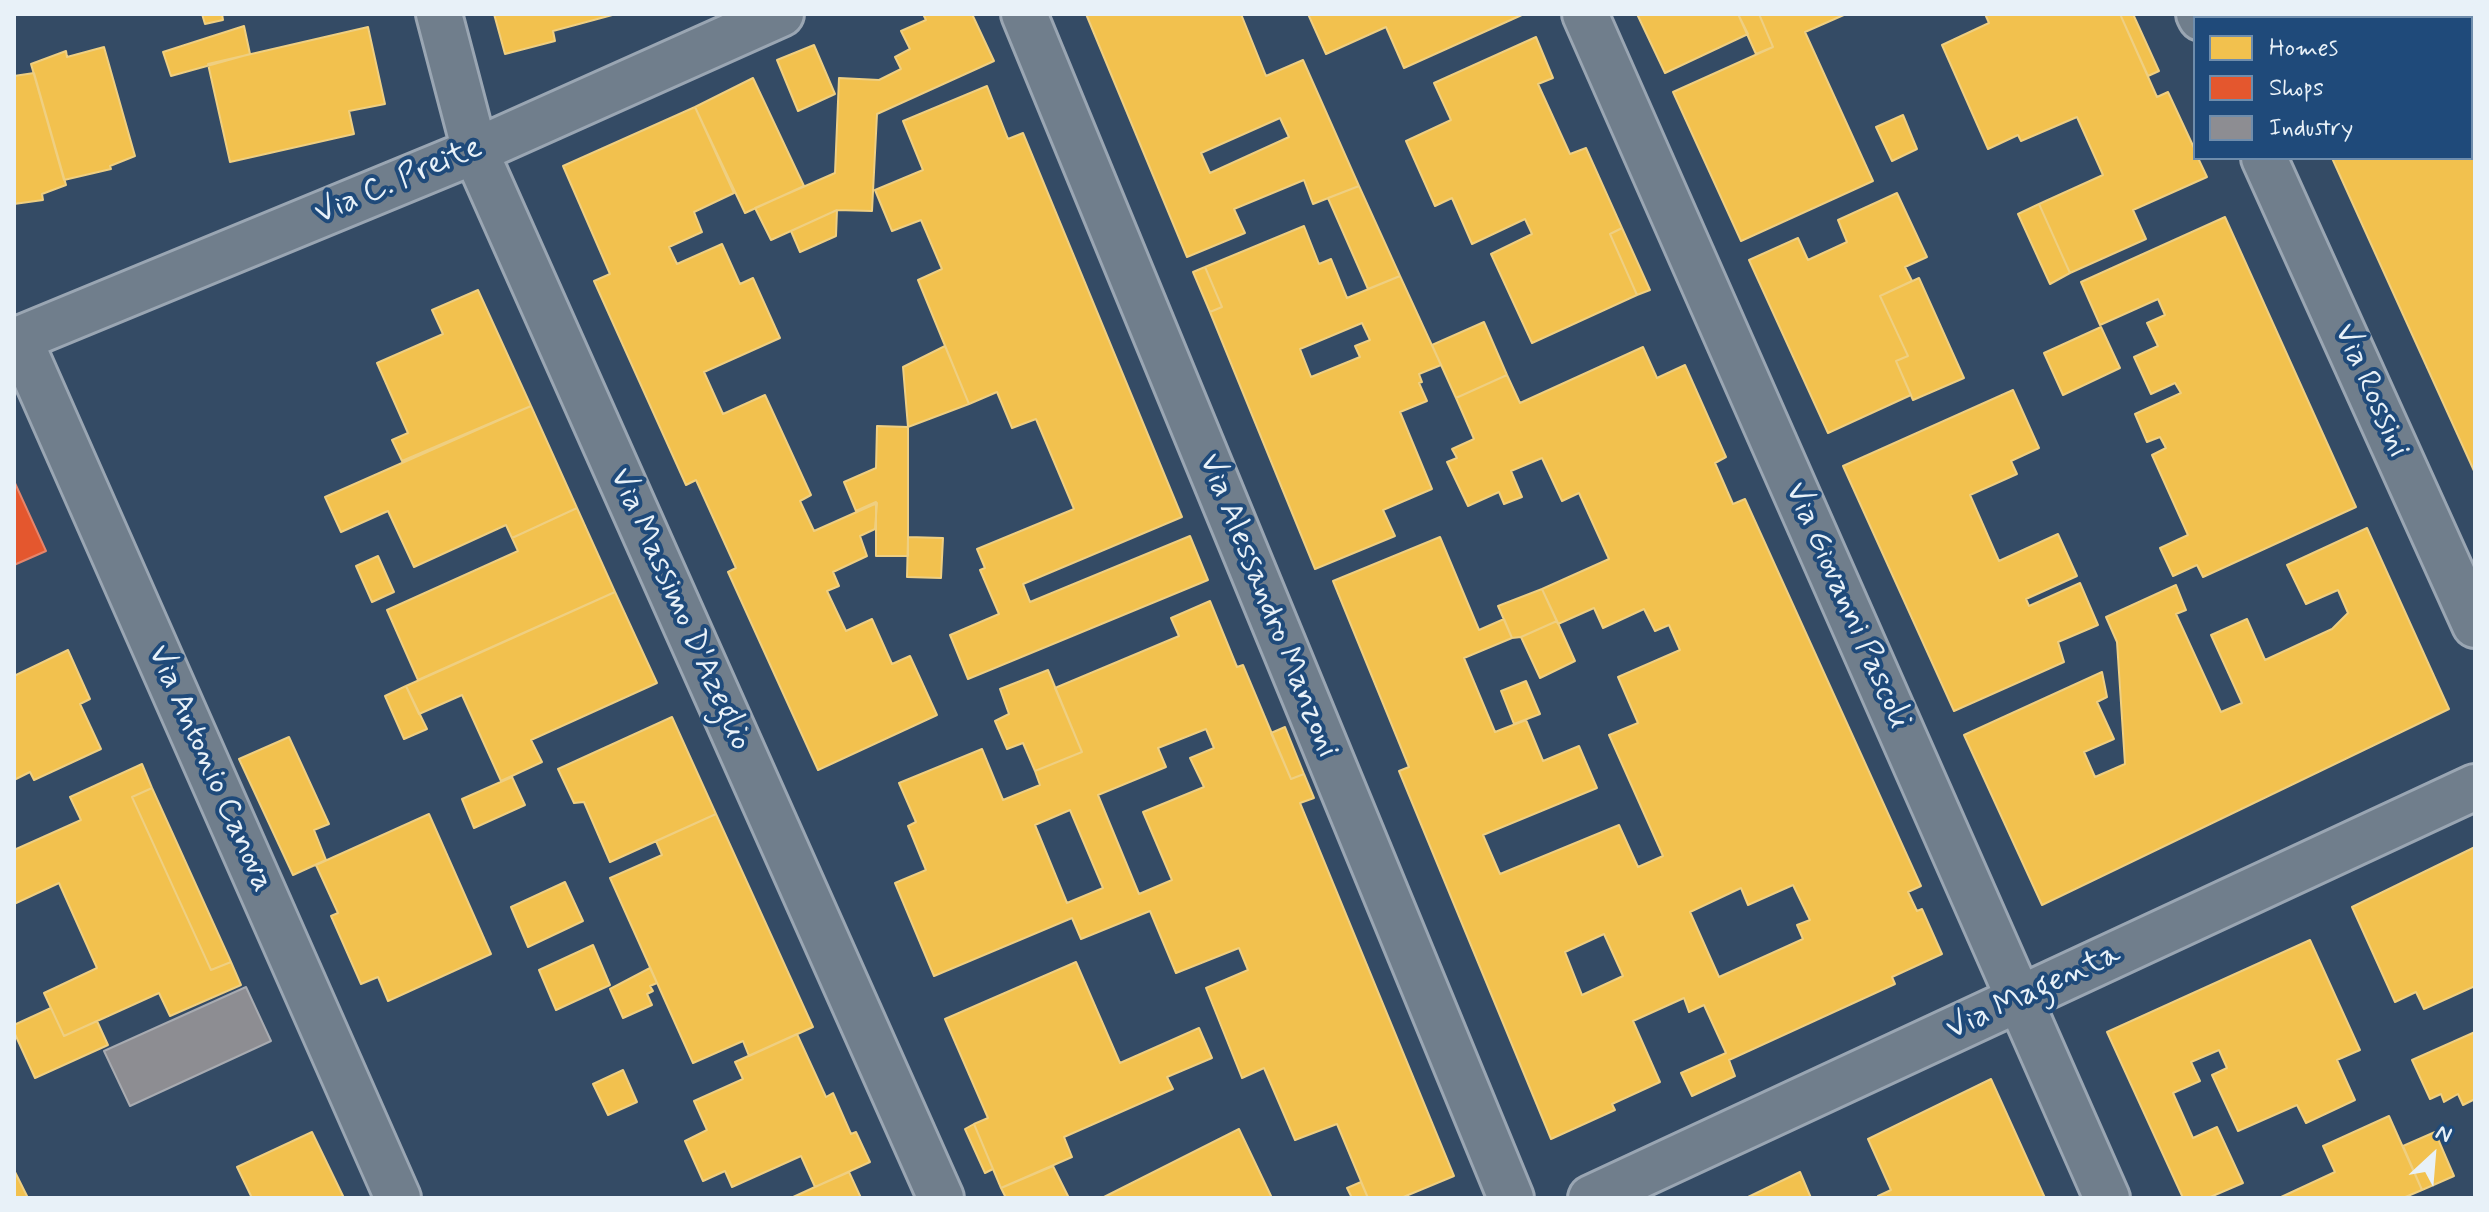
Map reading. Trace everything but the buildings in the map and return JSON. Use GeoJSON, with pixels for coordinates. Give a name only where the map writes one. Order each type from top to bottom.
{"type":"FeatureCollection","features":[{"type":"Feature","properties":{"kind":"street","name":"Via Massimo D'Azeglio"},"geometry":{"type":"LineString","coordinates":[[439,14],[475,151],[941,1198]]}},
{"type":"Feature","properties":{"kind":"street","name":"Via C. Preite"},"geometry":{"type":"LineString","coordinates":[[17,340],[475,151],[781,14]]}},
{"type":"Feature","properties":{"kind":"street","name":"Via Alessandro Manzoni"},"geometry":{"type":"LineString","coordinates":[[1024,14],[1511,1198]]}},
{"type":"Feature","properties":{"kind":"street","name":"Via Giovanni Pascoli"},"geometry":{"type":"LineString","coordinates":[[1585,14],[2107,1198]]}},
{"type":"Feature","properties":{"kind":"street","name":"Via Rossini"},"geometry":{"type":"LineString","coordinates":[[2265,160],[2475,625]]}},
{"type":"Feature","properties":{"kind":"street","name":"Via Antonio Canova"},"geometry":{"type":"LineString","coordinates":[[17,340],[398,1198]]}},
{"type":"Feature","properties":{"kind":"street","name":"Via Magenta"},"geometry":{"type":"LineString","coordinates":[[1591,1198],[2475,787]]}}]}
